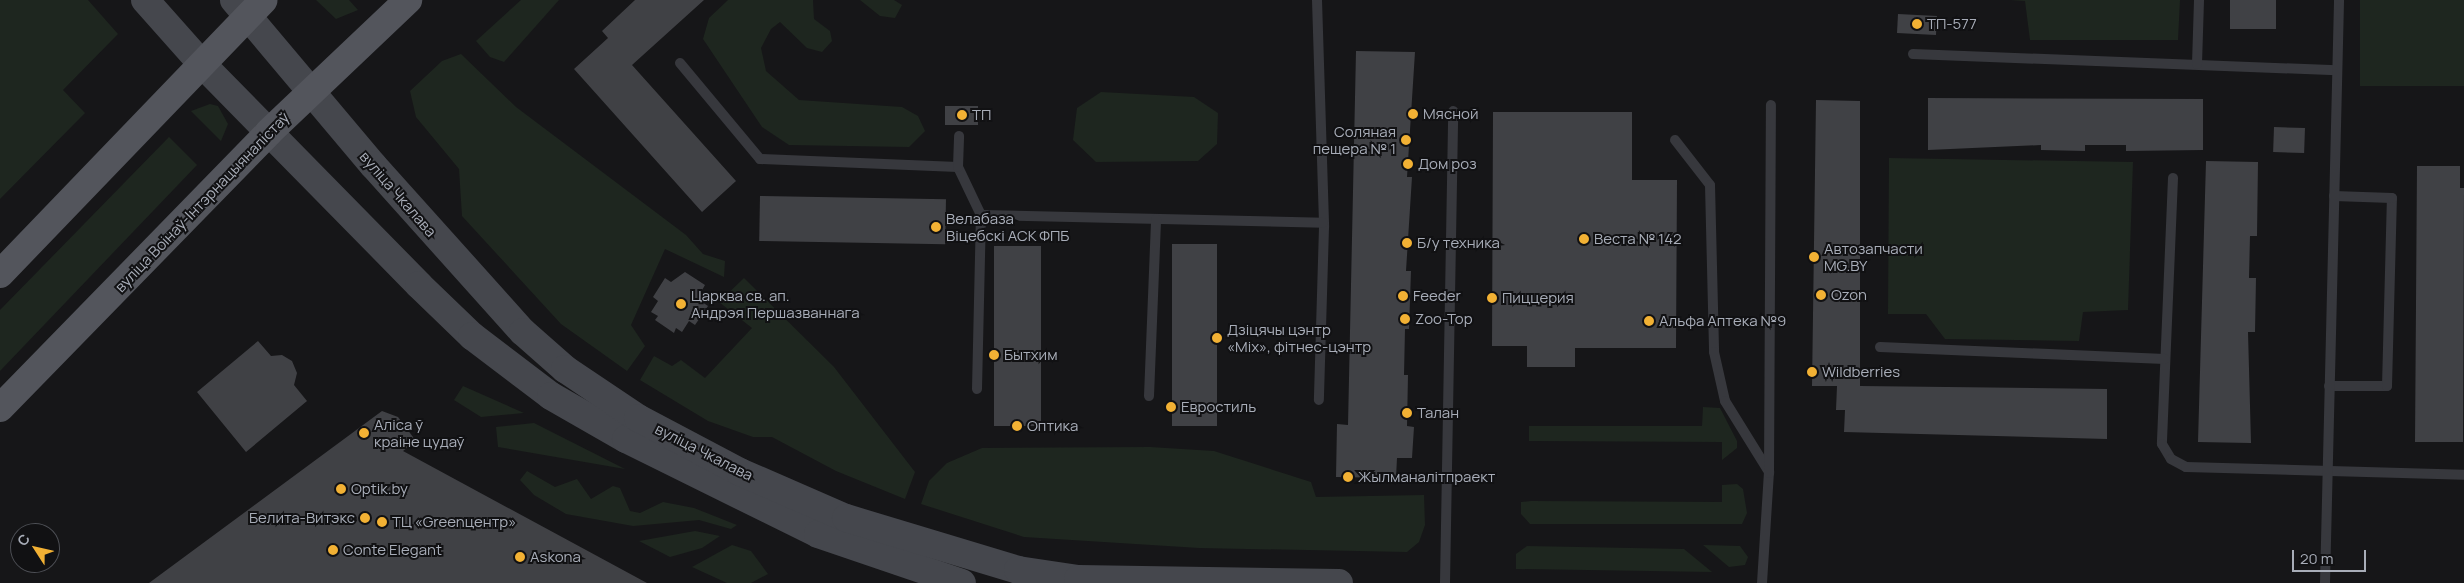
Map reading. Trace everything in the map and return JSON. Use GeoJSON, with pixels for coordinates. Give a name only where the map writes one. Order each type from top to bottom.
{"type":"FeatureCollection","features":[{"type":"Feature","properties":{"kind":"main road","name":"вуліца Чкалава"},"geometry":{"type":"LineString","coordinates":[[145,0],[201,63],[268,132],[472,336],[551,396],[634,443],[818,534],[962,583]]}},
{"type":"Feature","properties":{"kind":"main road","name":"вуліца Воінаў-Інтэрнацыяналістаў"},"geometry":{"type":"LineString","coordinates":[[0,408],[268,132],[408,0]]}},
{"type":"Feature","properties":{"kind":"main road","name":"вуліца Чкалава"},"geometry":{"type":"LineString","coordinates":[[249,5],[311,90],[523,332],[565,369],[638,418],[740,472],[846,518],[1018,570],[1078,579],[1339,583]]}},
{"type":"Feature","properties":{"kind":"main road"},"geometry":{"type":"LineString","coordinates":[[0,274],[201,63],[249,5]]}},
{"type":"Feature","properties":{"kind":"lane"},"geometry":{"type":"LineString","coordinates":[[1317,0],[1324,223],[1319,400]]}},
{"type":"Feature","properties":{"kind":"lane"},"geometry":{"type":"LineString","coordinates":[[2197,64],[2199,0]]}},
{"type":"Feature","properties":{"kind":"lane"},"geometry":{"type":"LineString","coordinates":[[2325,583],[2339,0]]}},
{"type":"Feature","properties":{"kind":"lane"},"geometry":{"type":"LineString","coordinates":[[1913,54],[2337,70]]}},
{"type":"Feature","properties":{"kind":"lane"},"geometry":{"type":"LineString","coordinates":[[680,63],[760,159],[958,167]]}},
{"type":"Feature","properties":{"kind":"lane"},"geometry":{"type":"LineString","coordinates":[[1762,583],[1770,473],[1771,105]]}},
{"type":"Feature","properties":{"kind":"lane"},"geometry":{"type":"LineString","coordinates":[[1446,583],[1452,111]]}},
{"type":"Feature","properties":{"kind":"lane"},"geometry":{"type":"LineString","coordinates":[[959,136],[958,167],[981,215],[977,389]]}},
{"type":"Feature","properties":{"kind":"lane"},"geometry":{"type":"LineString","coordinates":[[1675,140],[1710,185],[1714,352],[1726,400],[1770,473]]}},
{"type":"Feature","properties":{"kind":"lane"},"geometry":{"type":"LineString","coordinates":[[2174,178],[2162,444],[2172,459],[2186,467],[2464,475]]}},
{"type":"Feature","properties":{"kind":"lane"},"geometry":{"type":"LineString","coordinates":[[2329,386],[2387,386],[2392,228],[2392,198],[2334,196]]}},
{"type":"Feature","properties":{"kind":"lane"},"geometry":{"type":"LineString","coordinates":[[981,215],[1324,223]]}},
{"type":"Feature","properties":{"kind":"lane"},"geometry":{"type":"LineString","coordinates":[[1149,396],[1156,219]]}},
{"type":"Feature","properties":{"kind":"lane"},"geometry":{"type":"LineString","coordinates":[[1880,347],[2165,359]]}},
{"type":"Feature","properties":{"kind":"shaded area"},"geometry":{"type":"Polygon","coordinates":[[[0,0],[88,0],[118,34],[63,90],[85,113],[0,199],[0,0]]]}},
{"type":"Feature","properties":{"kind":"shaded area"},"geometry":{"type":"Polygon","coordinates":[[[316,0],[349,0],[358,10],[336,19],[316,0]]]}},
{"type":"Feature","properties":{"kind":"shaded area"},"geometry":{"type":"Polygon","coordinates":[[[521,0],[559,0],[504,62],[490,57],[476,41],[521,0]]]}},
{"type":"Feature","properties":{"kind":"shaded area"},"geometry":{"type":"Polygon","coordinates":[[[728,0],[813,0],[814,19],[830,31],[832,41],[822,52],[807,48],[780,22],[771,29],[761,48],[766,71],[799,100],[902,107],[918,116],[925,131],[909,147],[789,145],[762,127],[703,39],[709,18],[728,0]]]}},
{"type":"Feature","properties":{"kind":"shaded area"},"geometry":{"type":"Polygon","coordinates":[[[860,0],[894,0],[902,5],[895,18],[880,16],[860,0]]]}},
{"type":"Feature","properties":{"kind":"shaded area"},"geometry":{"type":"Polygon","coordinates":[[[2010,0],[2180,0],[2178,40],[2030,40],[2025,1],[2010,0]]]}},
{"type":"Feature","properties":{"kind":"shaded area"},"geometry":{"type":"Polygon","coordinates":[[[2360,0],[2464,0],[2464,86],[2360,86],[2360,0]]]}},
{"type":"Feature","properties":{"kind":"shaded area"},"geometry":{"type":"Polygon","coordinates":[[[461,54],[516,107],[686,235],[703,254],[725,261],[724,277],[665,249],[631,325],[645,346],[627,371],[561,324],[462,216],[459,169],[416,117],[410,91],[442,61],[461,54]]]}},
{"type":"Feature","properties":{"kind":"shaded area"},"geometry":{"type":"Polygon","coordinates":[[[1101,92],[1194,97],[1218,113],[1217,144],[1198,161],[1096,162],[1073,140],[1077,108],[1101,92]]]}},
{"type":"Feature","properties":{"kind":"shaded area"},"geometry":{"type":"Polygon","coordinates":[[[210,104],[218,106],[228,124],[221,141],[191,111],[210,104]]]}},
{"type":"Feature","properties":{"kind":"shaded area"},"geometry":{"type":"Polygon","coordinates":[[[169,137],[197,165],[0,371],[0,310],[169,137]]]}},
{"type":"Feature","properties":{"kind":"shaded area"},"geometry":{"type":"Polygon","coordinates":[[[1889,158],[2133,162],[2128,310],[2083,312],[2079,341],[1945,339],[1926,314],[1888,314],[1889,158]]]}},
{"type":"Feature","properties":{"kind":"shaded area"},"geometry":{"type":"Polygon","coordinates":[[[744,278],[834,367],[915,472],[905,499],[836,471],[772,437],[753,437],[708,421],[640,380],[654,356],[672,366],[681,360],[705,378],[752,328],[719,302],[744,278]]]}},
{"type":"Feature","properties":{"kind":"shaded area"},"geometry":{"type":"Polygon","coordinates":[[[463,386],[524,413],[481,417],[454,400],[463,386]]]}},
{"type":"Feature","properties":{"kind":"shaded area"},"geometry":{"type":"Polygon","coordinates":[[[1703,407],[1720,408],[1737,441],[1737,448],[1722,460],[1722,442],[1529,441],[1529,426],[1702,426],[1703,407]]]}},
{"type":"Feature","properties":{"kind":"shaded area"},"geometry":{"type":"Polygon","coordinates":[[[534,423],[625,469],[498,447],[496,427],[534,423]]]}},
{"type":"Feature","properties":{"kind":"shaded area"},"geometry":{"type":"Polygon","coordinates":[[[1150,447],[1214,451],[1311,482],[1316,497],[1424,495],[1425,525],[1419,542],[1407,552],[1199,548],[1024,537],[921,504],[929,481],[947,463],[982,448],[1150,447]]]}},
{"type":"Feature","properties":{"kind":"shaded area"},"geometry":{"type":"Polygon","coordinates":[[[527,471],[555,487],[577,479],[591,499],[613,486],[620,488],[630,511],[640,513],[663,502],[694,508],[737,525],[731,529],[699,520],[633,526],[566,514],[534,495],[520,480],[527,471]]]}},
{"type":"Feature","properties":{"kind":"shaded area"},"geometry":{"type":"Polygon","coordinates":[[[1737,484],[1743,489],[1747,513],[1742,524],[1530,524],[1521,514],[1521,502],[1531,501],[1722,502],[1722,485],[1737,484]]]}},
{"type":"Feature","properties":{"kind":"shaded area"},"geometry":{"type":"Polygon","coordinates":[[[695,531],[720,536],[702,548],[670,557],[639,541],[695,531]]]}},
{"type":"Feature","properties":{"kind":"shaded area"},"geometry":{"type":"Polygon","coordinates":[[[732,545],[751,551],[768,574],[751,583],[727,583],[692,567],[732,545]]]}},
{"type":"Feature","properties":{"kind":"shaded area"},"geometry":{"type":"Polygon","coordinates":[[[1703,545],[1740,546],[1748,557],[1745,565],[1729,567],[1703,545]]]}},
{"type":"Feature","properties":{"kind":"shaded area"},"geometry":{"type":"Polygon","coordinates":[[[1527,546],[1684,549],[1712,572],[1516,569],[1516,554],[1527,546]]]}},
{"type":"Feature","properties":{"kind":"building"},"geometry":{"type":"Polygon","coordinates":[[[635,0],[704,0],[632,65],[736,181],[702,212],[574,69],[608,38],[602,31],[635,0]]]}},
{"type":"Feature","properties":{"kind":"building"},"geometry":{"type":"Polygon","coordinates":[[[2230,0],[2276,0],[2276,29],[2230,29],[2230,0]]]}},
{"type":"Feature","properties":{"kind":"building","name":"ТП-577"},"geometry":{"type":"Polygon","coordinates":[[[1898,14],[1937,16],[1936,35],[1897,33],[1898,14]]]}},
{"type":"Feature","properties":{"kind":"building"},"geometry":{"type":"Polygon","coordinates":[[[1356,51],[1415,52],[1407,177],[1412,177],[1406,271],[1411,271],[1409,329],[1405,329],[1404,375],[1408,375],[1407,426],[1414,427],[1412,458],[1397,458],[1396,478],[1336,477],[1337,424],[1348,425],[1356,51]]]}},
{"type":"Feature","properties":{"kind":"building"},"geometry":{"type":"Polygon","coordinates":[[[1928,98],[2203,99],[2203,150],[2126,151],[2126,145],[2085,145],[2085,151],[2041,150],[2041,145],[1928,150],[1928,98]]]}},
{"type":"Feature","properties":{"kind":"building"},"geometry":{"type":"Polygon","coordinates":[[[1816,100],[1860,101],[1860,386],[2107,389],[2107,439],[1844,432],[1845,410],[1836,410],[1837,386],[1812,386],[1816,100]]]}},
{"type":"Feature","properties":{"kind":"building","name":"ТП"},"geometry":{"type":"Polygon","coordinates":[[[945,106],[978,106],[978,125],[945,125],[945,106]]]}},
{"type":"Feature","properties":{"kind":"building","name":"Веста № 142"},"geometry":{"type":"Polygon","coordinates":[[[1493,112],[1632,112],[1632,180],[1677,180],[1676,348],[1575,348],[1575,367],[1527,367],[1527,346],[1492,346],[1493,112]]]}},
{"type":"Feature","properties":{"kind":"building"},"geometry":{"type":"Polygon","coordinates":[[[2274,127],[2305,128],[2304,153],[2273,152],[2274,127]]]}},
{"type":"Feature","properties":{"kind":"building"},"geometry":{"type":"Polygon","coordinates":[[[2206,161],[2258,162],[2257,236],[2250,236],[2249,278],[2256,278],[2255,332],[2248,332],[2251,443],[2198,442],[2206,161]]]}},
{"type":"Feature","properties":{"kind":"building"},"geometry":{"type":"Polygon","coordinates":[[[2417,166],[2460,166],[2460,188],[2464,188],[2463,442],[2415,442],[2417,166]]]}},
{"type":"Feature","properties":{"kind":"building"},"geometry":{"type":"Polygon","coordinates":[[[760,196],[946,199],[945,244],[759,241],[760,196]]]}},
{"type":"Feature","properties":{"kind":"building"},"geometry":{"type":"Polygon","coordinates":[[[1172,244],[1217,244],[1217,426],[1172,426],[1172,244]]]}},
{"type":"Feature","properties":{"kind":"building"},"geometry":{"type":"Polygon","coordinates":[[[994,246],[1041,246],[1041,426],[994,426],[994,246]]]}},
{"type":"Feature","properties":{"kind":"building","name":"Царква св. ап. Андрэя Першазваннага"},"geometry":{"type":"Polygon","coordinates":[[[685,272],[705,285],[701,292],[707,296],[702,302],[708,306],[695,325],[689,321],[682,332],[676,328],[674,333],[655,320],[658,316],[651,312],[658,301],[653,297],[665,278],[671,282],[685,272]]]}},
{"type":"Feature","properties":{"kind":"building"},"geometry":{"type":"Polygon","coordinates":[[[258,341],[271,356],[282,355],[292,361],[297,373],[294,385],[307,401],[246,452],[197,392],[258,341]]]}},
{"type":"Feature","properties":{"kind":"building","name":"ТЦ «Greenцентр»"},"geometry":{"type":"Polygon","coordinates":[[[382,411],[398,417],[416,441],[403,451],[647,583],[149,583],[382,411]]]}},
{"type":"Feature","properties":{"kind":"place","name":"ТП-577"},"geometry":{"type":"Point","coordinates":[1917,24]}},
{"type":"Feature","properties":{"kind":"place","name":"Мясной"},"geometry":{"type":"Point","coordinates":[1413,114]}},
{"type":"Feature","properties":{"kind":"place","name":"ТП"},"geometry":{"type":"Point","coordinates":[962,115]}},
{"type":"Feature","properties":{"kind":"place","name":"Соляная пещера № 1"},"geometry":{"type":"Point","coordinates":[1406,140]}},
{"type":"Feature","properties":{"kind":"place","name":"Дом роз"},"geometry":{"type":"Point","coordinates":[1408,164]}},
{"type":"Feature","properties":{"kind":"place","name":"Велабаза Віцебскі АСК ФПБ"},"geometry":{"type":"Point","coordinates":[936,227]}},
{"type":"Feature","properties":{"kind":"place","name":"Веста № 142"},"geometry":{"type":"Point","coordinates":[1584,239]}},
{"type":"Feature","properties":{"kind":"place","name":"Б/у техника"},"geometry":{"type":"Point","coordinates":[1407,243]}},
{"type":"Feature","properties":{"kind":"place","name":"Автозапчасти MG.BY"},"geometry":{"type":"Point","coordinates":[1814,257]}},
{"type":"Feature","properties":{"kind":"place","name":"Ozon"},"geometry":{"type":"Point","coordinates":[1821,295]}},
{"type":"Feature","properties":{"kind":"place","name":"Feeder"},"geometry":{"type":"Point","coordinates":[1403,296]}},
{"type":"Feature","properties":{"kind":"place","name":"Пиццерия"},"geometry":{"type":"Point","coordinates":[1492,298]}},
{"type":"Feature","properties":{"kind":"place","name":"Царква св. ап. Андрэя Першазваннага"},"geometry":{"type":"Point","coordinates":[681,304]}},
{"type":"Feature","properties":{"kind":"place","name":"Zoo-Top"},"geometry":{"type":"Point","coordinates":[1405,319]}},
{"type":"Feature","properties":{"kind":"place","name":"Альфа Аптека №9"},"geometry":{"type":"Point","coordinates":[1649,321]}},
{"type":"Feature","properties":{"kind":"place","name":"Дзіцячы цэнтр «Mix», фітнес-цэнтр"},"geometry":{"type":"Point","coordinates":[1217,338]}},
{"type":"Feature","properties":{"kind":"place","name":"Бытхим"},"geometry":{"type":"Point","coordinates":[994,355]}},
{"type":"Feature","properties":{"kind":"place","name":"Wildberries"},"geometry":{"type":"Point","coordinates":[1812,372]}},
{"type":"Feature","properties":{"kind":"place","name":"Евростиль"},"geometry":{"type":"Point","coordinates":[1171,407]}},
{"type":"Feature","properties":{"kind":"place","name":"Талан"},"geometry":{"type":"Point","coordinates":[1407,413]}},
{"type":"Feature","properties":{"kind":"place","name":"Оптика"},"geometry":{"type":"Point","coordinates":[1017,426]}},
{"type":"Feature","properties":{"kind":"place","name":"Аліса ў краіне цудаў"},"geometry":{"type":"Point","coordinates":[364,433]}},
{"type":"Feature","properties":{"kind":"place","name":"Жылманалітпраект"},"geometry":{"type":"Point","coordinates":[1348,477]}},
{"type":"Feature","properties":{"kind":"place","name":"Optik.by"},"geometry":{"type":"Point","coordinates":[341,489]}},
{"type":"Feature","properties":{"kind":"place","name":"Белита-Витэкс"},"geometry":{"type":"Point","coordinates":[365,518]}},
{"type":"Feature","properties":{"kind":"place","name":"ТЦ «Greenцентр»"},"geometry":{"type":"Point","coordinates":[382,522]}},
{"type":"Feature","properties":{"kind":"place","name":"Conte Elegant"},"geometry":{"type":"Point","coordinates":[333,550]}},
{"type":"Feature","properties":{"kind":"place","name":"Askona"},"geometry":{"type":"Point","coordinates":[520,557]}}]}
